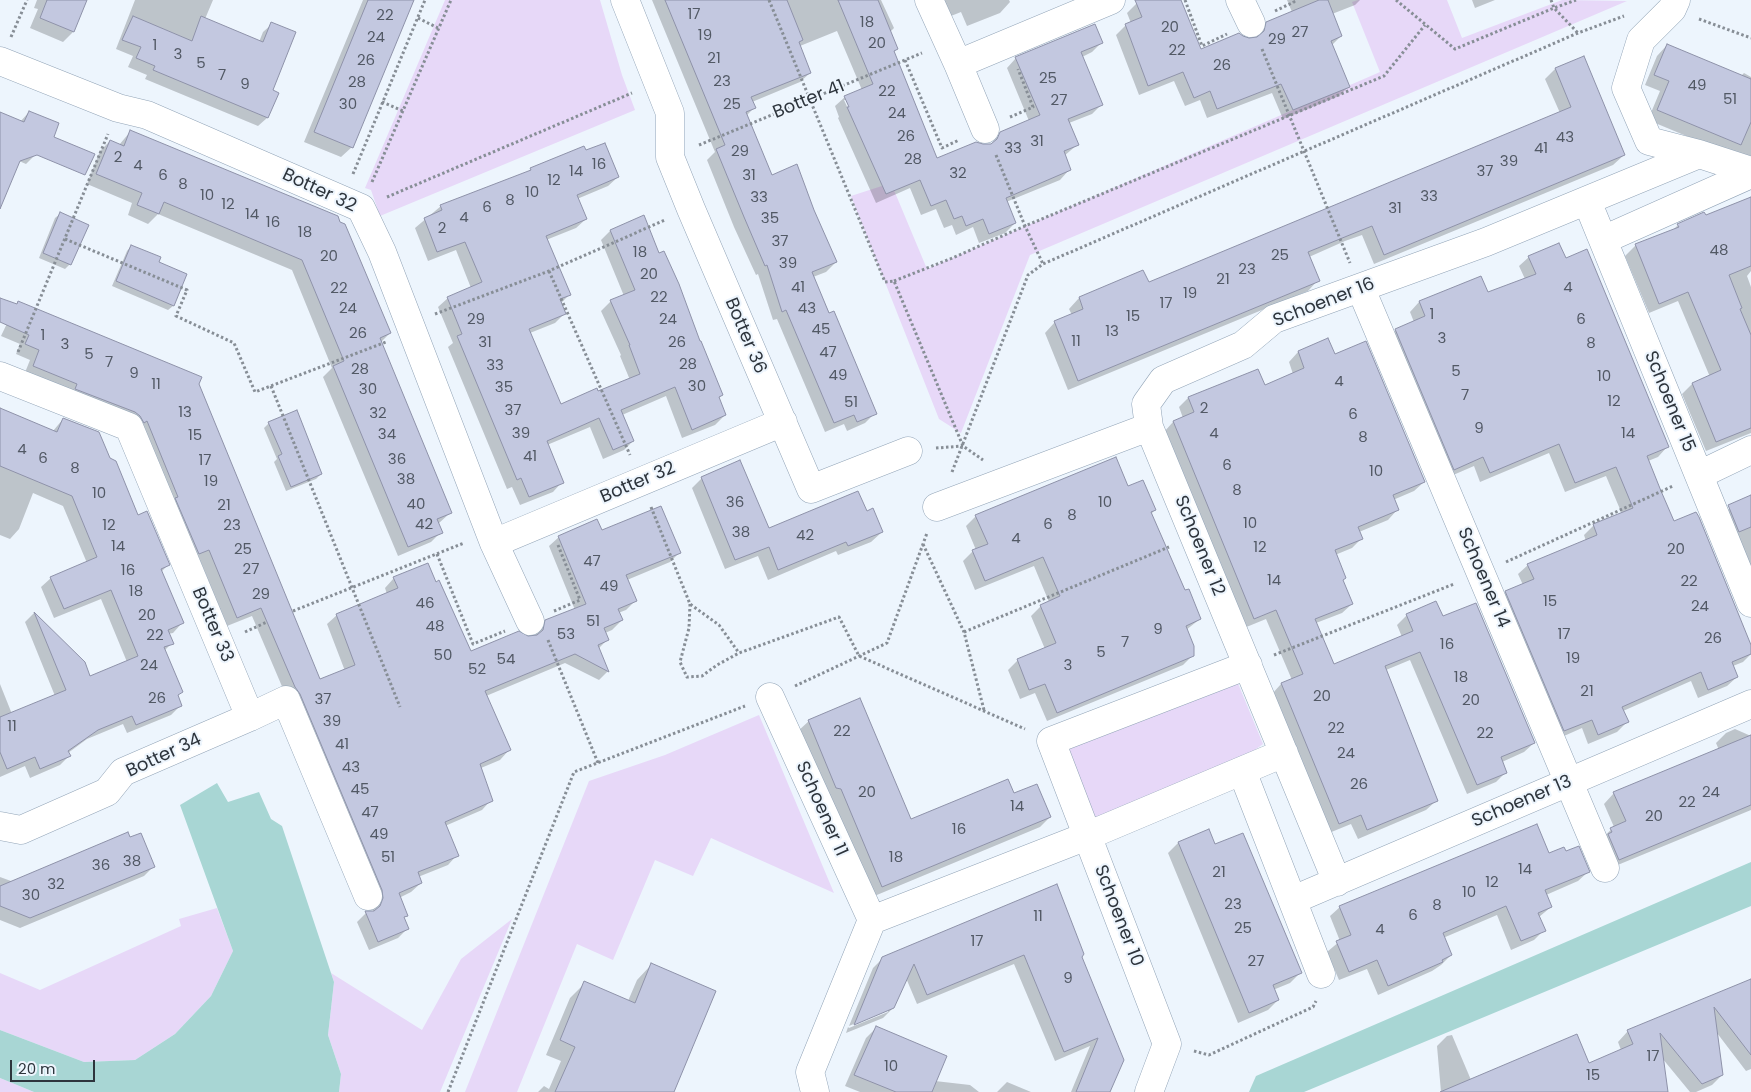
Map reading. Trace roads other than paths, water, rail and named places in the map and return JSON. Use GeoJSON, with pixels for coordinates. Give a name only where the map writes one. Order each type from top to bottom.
{"type":"FeatureCollection","features":[{"type":"Feature","properties":{"kind":"street","name":"Botter 36"},"geometry":{"type":"LineString","coordinates":[[625,0],[670,113],[670,156],[811,489],[908,451]]}},
{"type":"Feature","properties":{"kind":"street"},"geometry":{"type":"LineString","coordinates":[[930,0],[985,129]]}},
{"type":"Feature","properties":{"kind":"street"},"geometry":{"type":"LineString","coordinates":[[953,53],[1111,0]]}},
{"type":"Feature","properties":{"kind":"street"},"geometry":{"type":"LineString","coordinates":[[1637,180],[1649,141],[1626,88],[1641,40],[1674,4]]}},
{"type":"Feature","properties":{"kind":"street","name":"Botter 32"},"geometry":{"type":"LineString","coordinates":[[0,61],[118,108],[147,115],[351,204],[382,252],[494,543],[530,621]]}},
{"type":"Feature","properties":{"kind":"street"},"geometry":{"type":"LineString","coordinates":[[1649,141],[1699,154],[1751,173]]}},
{"type":"Feature","properties":{"kind":"street","name":"Schoener 16"},"geometry":{"type":"LineString","coordinates":[[1149,427],[1146,404],[1163,380],[1242,345],[1274,319],[1361,289],[1587,201],[1699,154]]}},
{"type":"Feature","properties":{"kind":"street"},"geometry":{"type":"LineString","coordinates":[[1603,240],[1751,173]]}},
{"type":"Feature","properties":{"kind":"street","name":"Schoener 15"},"geometry":{"type":"LineString","coordinates":[[1587,201],[1751,604]]}},
{"type":"Feature","properties":{"kind":"street","name":"Schoener 14"},"geometry":{"type":"LineString","coordinates":[[1361,289],[1604,868]]}},
{"type":"Feature","properties":{"kind":"street","name":"Botter 33"},"geometry":{"type":"LineString","coordinates":[[3,377],[129,427],[250,717]]}},
{"type":"Feature","properties":{"kind":"street","name":"Botter 32"},"geometry":{"type":"LineString","coordinates":[[494,543],[783,422]]}},
{"type":"Feature","properties":{"kind":"street"},"geometry":{"type":"LineString","coordinates":[[937,507],[1149,427]]}},
{"type":"Feature","properties":{"kind":"street","name":"Schoener 12"},"geometry":{"type":"LineString","coordinates":[[1149,427],[1337,882]]}},
{"type":"Feature","properties":{"kind":"street"},"geometry":{"type":"LineString","coordinates":[[1699,475],[1751,450]]}},
{"type":"Feature","properties":{"kind":"street","name":"Schoener 10"},"geometry":{"type":"LineString","coordinates":[[1150,1092],[1167,1044],[1051,741],[1248,665]]}},
{"type":"Feature","properties":{"kind":"street","name":"Schoener 11"},"geometry":{"type":"LineString","coordinates":[[770,697],[872,920]]}},
{"type":"Feature","properties":{"kind":"street"},"geometry":{"type":"LineString","coordinates":[[250,717],[286,700],[368,896]]}},
{"type":"Feature","properties":{"kind":"street","name":"Schoener 13"},"geometry":{"type":"LineString","coordinates":[[1293,900],[1751,704]]}},
{"type":"Feature","properties":{"kind":"street","name":"Botter 34"},"geometry":{"type":"LineString","coordinates":[[0,826],[21,830],[107,792],[123,772],[250,717]]}},
{"type":"Feature","properties":{"kind":"street"},"geometry":{"type":"LineString","coordinates":[[815,1092],[810,1072],[872,920],[1088,836],[1284,753]]}},
{"type":"Feature","properties":{"kind":"street"},"geometry":{"type":"LineString","coordinates":[[1242,770],[1321,974]]}}]}
